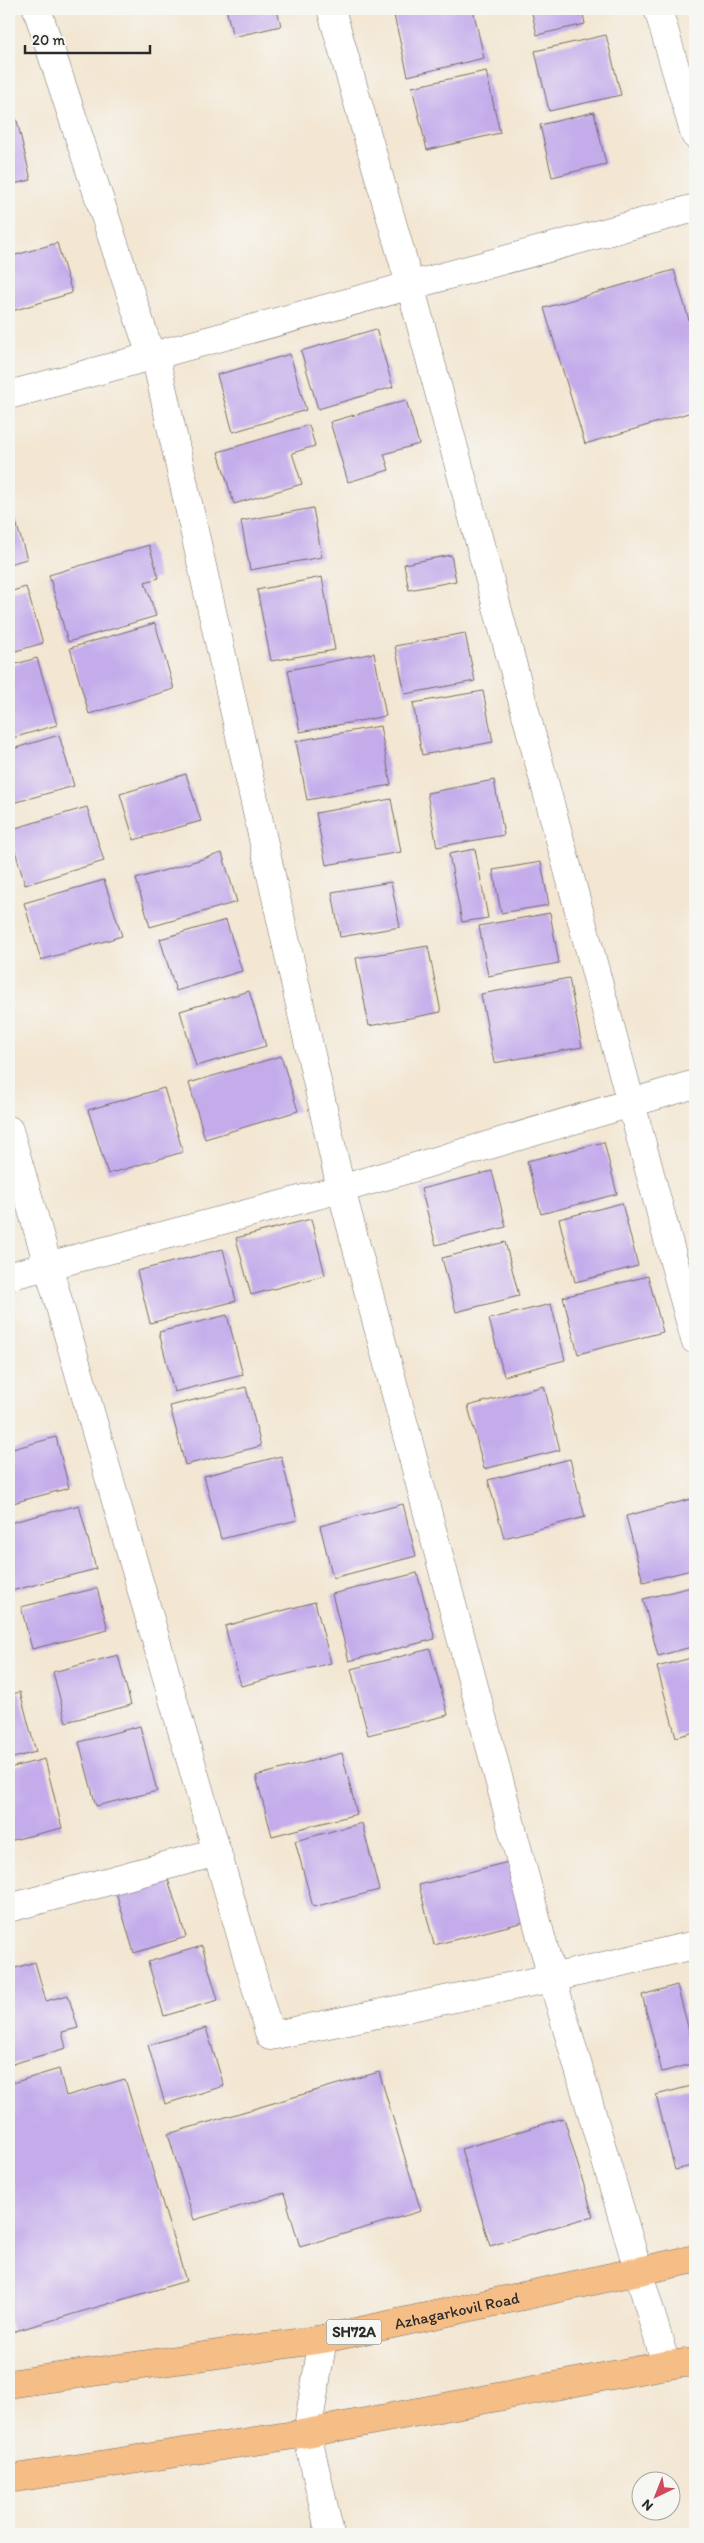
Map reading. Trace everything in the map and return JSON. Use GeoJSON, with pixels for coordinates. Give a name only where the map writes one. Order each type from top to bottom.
{"type":"FeatureCollection","features":[{"type":"Feature","properties":{"kind":"main road","name":"Azhagarkovil Road"},"geometry":{"type":"LineString","coordinates":[[9,2384],[323,2339],[695,2259]]}},
{"type":"Feature","properties":{"kind":"main road"},"geometry":{"type":"LineString","coordinates":[[9,2479],[307,2433],[666,2365],[695,2362]]}},
{"type":"Feature","properties":{"kind":"street"},"geometry":{"type":"LineString","coordinates":[[37,9],[153,356],[341,1189],[552,1978],[666,2365]]}},
{"type":"Feature","properties":{"kind":"street"},"geometry":{"type":"LineString","coordinates":[[331,9],[410,286],[695,1340]]}},
{"type":"Feature","properties":{"kind":"street"},"geometry":{"type":"LineString","coordinates":[[658,9],[695,135]]}},
{"type":"Feature","properties":{"kind":"street"},"geometry":{"type":"LineString","coordinates":[[9,395],[695,208]]}},
{"type":"Feature","properties":{"kind":"street"},"geometry":{"type":"LineString","coordinates":[[9,1276],[341,1189],[695,1084]]}},
{"type":"Feature","properties":{"kind":"street"},"geometry":{"type":"LineString","coordinates":[[9,1130],[270,2036],[552,1978],[695,1945]]}},
{"type":"Feature","properties":{"kind":"street"},"geometry":{"type":"LineString","coordinates":[[9,1908],[217,1852]]}},
{"type":"Feature","properties":{"kind":"street"},"geometry":{"type":"LineString","coordinates":[[323,2339],[307,2433],[330,2534]]}},
{"type":"Feature","properties":{"kind":"building"},"geometry":{"type":"Polygon","coordinates":[[[226,9],[277,9],[281,26],[233,37],[226,9]]]}},
{"type":"Feature","properties":{"kind":"building"},"geometry":{"type":"Polygon","coordinates":[[[403,9],[473,9],[484,58],[408,76],[393,11],[403,9]]]}},
{"type":"Feature","properties":{"kind":"building"},"geometry":{"type":"Polygon","coordinates":[[[531,9],[582,9],[585,24],[537,35],[531,9]]]}},
{"type":"Feature","properties":{"kind":"building"},"geometry":{"type":"Polygon","coordinates":[[[606,35],[621,95],[549,111],[535,51],[606,35]]]}},
{"type":"Feature","properties":{"kind":"building"},"geometry":{"type":"Polygon","coordinates":[[[486,71],[500,133],[427,150],[412,87],[486,71]]]}},
{"type":"Feature","properties":{"kind":"building"},"geometry":{"type":"Polygon","coordinates":[[[594,112],[606,164],[552,177],[540,125],[594,112]]]}},
{"type":"Feature","properties":{"kind":"building"},"geometry":{"type":"Polygon","coordinates":[[[17,120],[31,180],[9,185],[9,122],[17,120]]]}},
{"type":"Feature","properties":{"kind":"building"},"geometry":{"type":"Polygon","coordinates":[[[57,243],[72,293],[9,312],[9,257],[57,243]]]}},
{"type":"Feature","properties":{"kind":"building"},"geometry":{"type":"Polygon","coordinates":[[[674,270],[695,340],[695,411],[585,444],[544,308],[674,270]]]}},
{"type":"Feature","properties":{"kind":"building"},"geometry":{"type":"Polygon","coordinates":[[[376,329],[393,387],[318,409],[301,351],[376,329]]]}},
{"type":"Feature","properties":{"kind":"building"},"geometry":{"type":"Polygon","coordinates":[[[290,354],[306,410],[233,432],[217,375],[290,354]]]}},
{"type":"Feature","properties":{"kind":"building"},"geometry":{"type":"Polygon","coordinates":[[[406,400],[419,444],[384,454],[389,470],[348,482],[330,422],[406,400]]]}},
{"type":"Feature","properties":{"kind":"building"},"geometry":{"type":"Polygon","coordinates":[[[309,425],[315,446],[292,453],[302,484],[234,504],[218,452],[309,425]]]}},
{"type":"Feature","properties":{"kind":"building"},"geometry":{"type":"Polygon","coordinates":[[[313,508],[322,557],[250,570],[241,521],[313,508]]]}},
{"type":"Feature","properties":{"kind":"building"},"geometry":{"type":"Polygon","coordinates":[[[12,509],[27,559],[9,564],[9,510],[12,509]]]}},
{"type":"Feature","properties":{"kind":"building"},"geometry":{"type":"Polygon","coordinates":[[[149,545],[159,578],[145,582],[156,616],[68,642],[49,575],[149,545]]]}},
{"type":"Feature","properties":{"kind":"building"},"geometry":{"type":"Polygon","coordinates":[[[451,555],[456,581],[409,590],[404,564],[451,555]]]}},
{"type":"Feature","properties":{"kind":"building"},"geometry":{"type":"Polygon","coordinates":[[[322,577],[335,650],[271,661],[257,590],[322,577]]]}},
{"type":"Feature","properties":{"kind":"building"},"geometry":{"type":"Polygon","coordinates":[[[26,587],[43,643],[9,653],[9,592],[26,587]]]}},
{"type":"Feature","properties":{"kind":"building"},"geometry":{"type":"Polygon","coordinates":[[[155,623],[174,689],[89,714],[70,648],[155,623]]]}},
{"type":"Feature","properties":{"kind":"building"},"geometry":{"type":"Polygon","coordinates":[[[465,633],[475,681],[405,694],[395,646],[465,633]]]}},
{"type":"Feature","properties":{"kind":"building"},"geometry":{"type":"Polygon","coordinates":[[[374,653],[386,716],[300,732],[288,670],[374,653]]]}},
{"type":"Feature","properties":{"kind":"building"},"geometry":{"type":"Polygon","coordinates":[[[37,658],[57,725],[9,739],[9,666],[37,658]]]}},
{"type":"Feature","properties":{"kind":"building"},"geometry":{"type":"Polygon","coordinates":[[[483,691],[493,742],[422,755],[413,703],[483,691]]]}},
{"type":"Feature","properties":{"kind":"building"},"geometry":{"type":"Polygon","coordinates":[[[380,726],[391,785],[307,800],[296,741],[380,726]]]}},
{"type":"Feature","properties":{"kind":"building"},"geometry":{"type":"Polygon","coordinates":[[[59,735],[74,786],[9,804],[9,750],[59,735]]]}},
{"type":"Feature","properties":{"kind":"building"},"geometry":{"type":"Polygon","coordinates":[[[186,774],[201,821],[134,840],[120,794],[186,774]]]}},
{"type":"Feature","properties":{"kind":"building"},"geometry":{"type":"Polygon","coordinates":[[[494,780],[504,835],[437,847],[427,793],[494,780]]]}},
{"type":"Feature","properties":{"kind":"building"},"geometry":{"type":"Polygon","coordinates":[[[391,799],[401,852],[326,865],[316,813],[391,799]]]}},
{"type":"Feature","properties":{"kind":"building"},"geometry":{"type":"Polygon","coordinates":[[[87,807],[104,861],[25,885],[9,830],[87,807]]]}},
{"type":"Feature","properties":{"kind":"building"},"geometry":{"type":"Polygon","coordinates":[[[475,849],[488,918],[462,922],[449,854],[475,849]]]}},
{"type":"Feature","properties":{"kind":"building"},"geometry":{"type":"Polygon","coordinates":[[[222,853],[237,902],[150,927],[136,879],[222,853]]]}},
{"type":"Feature","properties":{"kind":"building"},"geometry":{"type":"Polygon","coordinates":[[[541,862],[549,905],[501,913],[493,870],[541,862]]]}},
{"type":"Feature","properties":{"kind":"building"},"geometry":{"type":"Polygon","coordinates":[[[104,880],[122,936],[41,960],[24,903],[104,880]]]}},
{"type":"Feature","properties":{"kind":"building"},"geometry":{"type":"Polygon","coordinates":[[[391,882],[400,927],[340,937],[332,892],[391,882]]]}},
{"type":"Feature","properties":{"kind":"building"},"geometry":{"type":"Polygon","coordinates":[[[550,913],[559,963],[488,976],[479,926],[550,913]]]}},
{"type":"Feature","properties":{"kind":"building"},"geometry":{"type":"Polygon","coordinates":[[[226,920],[242,971],[176,991],[160,939],[226,920]]]}},
{"type":"Feature","properties":{"kind":"building"},"geometry":{"type":"Polygon","coordinates":[[[428,946],[441,1012],[369,1026],[356,958],[428,946]]]}},
{"type":"Feature","properties":{"kind":"building"},"geometry":{"type":"Polygon","coordinates":[[[569,978],[582,1047],[494,1063],[481,994],[569,978]]]}},
{"type":"Feature","properties":{"kind":"building"},"geometry":{"type":"Polygon","coordinates":[[[249,991],[266,1046],[196,1066],[180,1011],[249,991]]]}},
{"type":"Feature","properties":{"kind":"building"},"geometry":{"type":"Polygon","coordinates":[[[281,1056],[298,1111],[205,1139],[189,1083],[281,1056]]]}},
{"type":"Feature","properties":{"kind":"building"},"geometry":{"type":"Polygon","coordinates":[[[164,1088],[183,1152],[108,1174],[88,1110],[164,1088]]]}},
{"type":"Feature","properties":{"kind":"building"},"geometry":{"type":"Polygon","coordinates":[[[604,1142],[617,1194],[541,1214],[527,1161],[604,1142]]]}},
{"type":"Feature","properties":{"kind":"building"},"geometry":{"type":"Polygon","coordinates":[[[492,1171],[506,1227],[436,1245],[421,1189],[492,1171]]]}},
{"type":"Feature","properties":{"kind":"building"},"geometry":{"type":"Polygon","coordinates":[[[622,1203],[638,1266],[575,1282],[559,1219],[622,1203]]]}},
{"type":"Feature","properties":{"kind":"building"},"geometry":{"type":"Polygon","coordinates":[[[311,1219],[325,1275],[251,1295],[236,1238],[311,1219]]]}},
{"type":"Feature","properties":{"kind":"building"},"geometry":{"type":"Polygon","coordinates":[[[505,1242],[519,1296],[456,1312],[442,1258],[505,1242]]]}},
{"type":"Feature","properties":{"kind":"building"},"geometry":{"type":"Polygon","coordinates":[[[223,1249],[236,1301],[150,1323],[137,1271],[223,1249]]]}},
{"type":"Feature","properties":{"kind":"building"},"geometry":{"type":"Polygon","coordinates":[[[648,1276],[663,1332],[578,1354],[563,1297],[648,1276]]]}},
{"type":"Feature","properties":{"kind":"building"},"geometry":{"type":"Polygon","coordinates":[[[551,1304],[565,1360],[504,1376],[489,1319],[551,1304]]]}},
{"type":"Feature","properties":{"kind":"building"},"geometry":{"type":"Polygon","coordinates":[[[227,1315],[243,1375],[174,1392],[159,1332],[227,1315]]]}},
{"type":"Feature","properties":{"kind":"building"},"geometry":{"type":"Polygon","coordinates":[[[544,1386],[560,1450],[484,1469],[468,1406],[544,1386]]]}},
{"type":"Feature","properties":{"kind":"building"},"geometry":{"type":"Polygon","coordinates":[[[246,1387],[261,1446],[185,1465],[170,1406],[246,1387]]]}},
{"type":"Feature","properties":{"kind":"building"},"geometry":{"type":"Polygon","coordinates":[[[56,1437],[69,1488],[9,1504],[9,1450],[56,1437]]]}},
{"type":"Feature","properties":{"kind":"building"},"geometry":{"type":"Polygon","coordinates":[[[281,1456],[297,1520],[221,1539],[204,1476],[281,1456]]]}},
{"type":"Feature","properties":{"kind":"building"},"geometry":{"type":"Polygon","coordinates":[[[570,1459],[585,1517],[504,1538],[488,1480],[570,1459]]]}},
{"type":"Feature","properties":{"kind":"building"},"geometry":{"type":"Polygon","coordinates":[[[695,1498],[695,1569],[643,1582],[626,1516],[695,1498]]]}},
{"type":"Feature","properties":{"kind":"building"},"geometry":{"type":"Polygon","coordinates":[[[403,1504],[416,1556],[333,1578],[320,1526],[403,1504]]]}},
{"type":"Feature","properties":{"kind":"building"},"geometry":{"type":"Polygon","coordinates":[[[79,1505],[96,1569],[11,1591],[9,1583],[9,1523],[79,1505]]]}},
{"type":"Feature","properties":{"kind":"building"},"geometry":{"type":"Polygon","coordinates":[[[417,1573],[435,1639],[349,1661],[332,1594],[417,1573]]]}},
{"type":"Feature","properties":{"kind":"building"},"geometry":{"type":"Polygon","coordinates":[[[695,1586],[695,1646],[658,1656],[643,1599],[695,1586]]]}},
{"type":"Feature","properties":{"kind":"building"},"geometry":{"type":"Polygon","coordinates":[[[97,1588],[108,1630],[32,1649],[21,1607],[97,1588]]]}},
{"type":"Feature","properties":{"kind":"building"},"geometry":{"type":"Polygon","coordinates":[[[315,1602],[331,1663],[241,1686],[225,1626],[315,1602]]]}},
{"type":"Feature","properties":{"kind":"building"},"geometry":{"type":"Polygon","coordinates":[[[430,1649],[448,1715],[368,1735],[351,1669],[430,1649]]]}},
{"type":"Feature","properties":{"kind":"building"},"geometry":{"type":"Polygon","coordinates":[[[118,1655],[131,1705],[66,1722],[53,1672],[118,1655]]]}},
{"type":"Feature","properties":{"kind":"building"},"geometry":{"type":"Polygon","coordinates":[[[695,1657],[695,1732],[676,1737],[657,1667],[695,1657]]]}},
{"type":"Feature","properties":{"kind":"building"},"geometry":{"type":"Polygon","coordinates":[[[20,1692],[36,1752],[9,1759],[9,1695],[20,1692]]]}},
{"type":"Feature","properties":{"kind":"building"},"geometry":{"type":"Polygon","coordinates":[[[140,1726],[157,1791],[96,1806],[79,1742],[140,1726]]]}},
{"type":"Feature","properties":{"kind":"building"},"geometry":{"type":"Polygon","coordinates":[[[342,1753],[357,1814],[272,1836],[256,1776],[342,1753]]]}},
{"type":"Feature","properties":{"kind":"building"},"geometry":{"type":"Polygon","coordinates":[[[45,1759],[62,1828],[9,1841],[9,1768],[45,1759]]]}},
{"type":"Feature","properties":{"kind":"building"},"geometry":{"type":"Polygon","coordinates":[[[362,1823],[379,1890],[313,1907],[295,1841],[362,1823]]]}},
{"type":"Feature","properties":{"kind":"building"},"geometry":{"type":"Polygon","coordinates":[[[508,1862],[524,1922],[434,1945],[419,1885],[508,1862]]]}},
{"type":"Feature","properties":{"kind":"building"},"geometry":{"type":"Polygon","coordinates":[[[167,1876],[186,1937],[134,1953],[116,1892],[167,1876]]]}},
{"type":"Feature","properties":{"kind":"building"},"geometry":{"type":"Polygon","coordinates":[[[202,1946],[218,2000],[164,2016],[148,1962],[202,1946]]]}},
{"type":"Feature","properties":{"kind":"building"},"geometry":{"type":"Polygon","coordinates":[[[35,1962],[46,2001],[68,1995],[78,2028],[62,2032],[66,2048],[9,2065],[9,1970],[35,1962]]]}},
{"type":"Feature","properties":{"kind":"building"},"geometry":{"type":"Polygon","coordinates":[[[677,1985],[695,2053],[695,2063],[662,2072],[642,1995],[677,1985]]]}},
{"type":"Feature","properties":{"kind":"building"},"geometry":{"type":"Polygon","coordinates":[[[206,2028],[224,2086],[165,2104],[148,2045],[206,2028]]]}},
{"type":"Feature","properties":{"kind":"building"},"geometry":{"type":"Polygon","coordinates":[[[59,2069],[66,2096],[125,2079],[186,2281],[12,2332],[9,2321],[9,2084],[59,2069]]]}},
{"type":"Feature","properties":{"kind":"building"},"geometry":{"type":"Polygon","coordinates":[[[379,2072],[421,2211],[300,2247],[284,2193],[194,2220],[168,2134],[379,2072]]]}},
{"type":"Feature","properties":{"kind":"building"},"geometry":{"type":"Polygon","coordinates":[[[695,2085],[695,2165],[675,2170],[656,2095],[695,2085]]]}},
{"type":"Feature","properties":{"kind":"building"},"geometry":{"type":"Polygon","coordinates":[[[564,2118],[593,2216],[490,2246],[461,2149],[564,2118]]]}}]}
